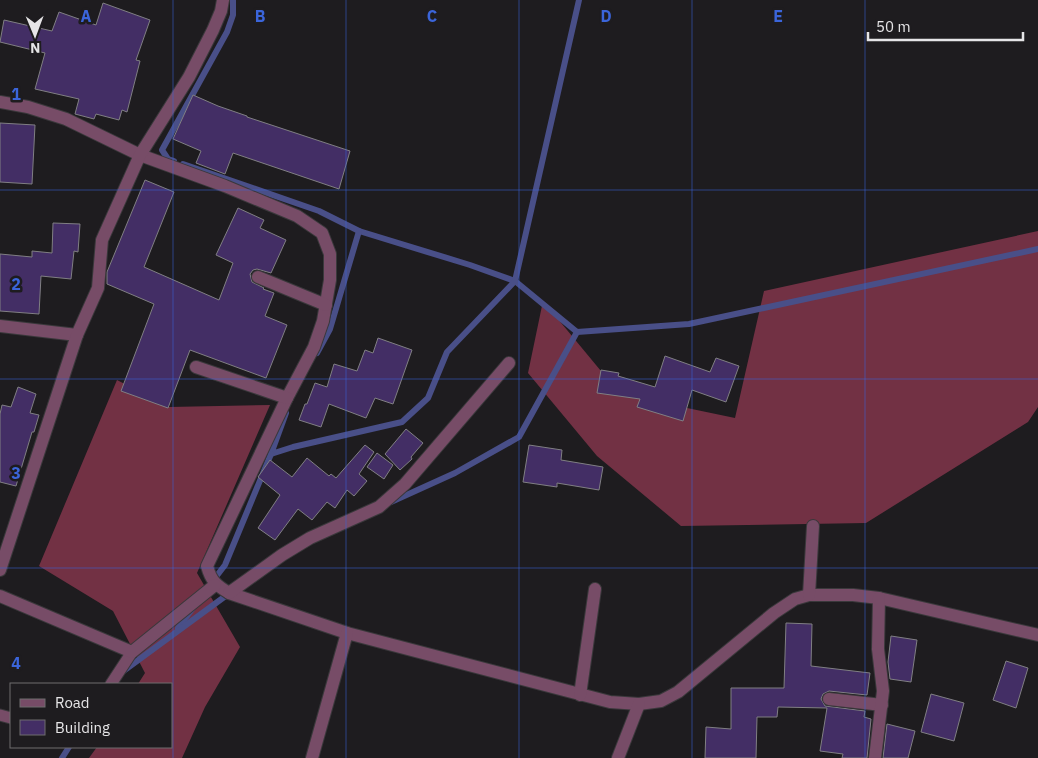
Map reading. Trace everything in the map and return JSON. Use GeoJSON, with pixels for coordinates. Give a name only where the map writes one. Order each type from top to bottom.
{"type":"FeatureCollection","features":[{"type":"Feature","properties":{"kind":"street"},"geometry":{"type":"LineString","coordinates":[[0,570],[77,335],[98,288],[102,240],[140,155],[189,77],[213,30],[221,11],[223,0]]}},
{"type":"Feature","properties":{"kind":"street"},"geometry":{"type":"LineString","coordinates":[[0,102],[28,107],[66,119],[140,155],[226,186],[297,216],[322,233],[330,254],[330,280],[323,320],[314,347],[287,398],[209,561],[207,566],[210,577],[215,585],[347,633],[580,695],[610,702],[639,704],[661,701],[678,692],[774,613],[795,600],[809,595],[853,595],[879,598],[1038,635]]}},
{"type":"Feature","properties":{"kind":"street"},"geometry":{"type":"LineString","coordinates":[[258,277],[326,305]]}},
{"type":"Feature","properties":{"kind":"street"},"geometry":{"type":"LineString","coordinates":[[0,326],[77,335]]}},
{"type":"Feature","properties":{"kind":"street"},"geometry":{"type":"LineString","coordinates":[[230,592],[282,555],[310,538],[379,508],[405,484],[509,363]]}},
{"type":"Feature","properties":{"kind":"street"},"geometry":{"type":"LineString","coordinates":[[196,367],[287,398]]}},
{"type":"Feature","properties":{"kind":"street"},"geometry":{"type":"LineString","coordinates":[[809,595],[813,526]]}},
{"type":"Feature","properties":{"kind":"street"},"geometry":{"type":"LineString","coordinates":[[0,596],[132,652],[215,585]]}},
{"type":"Feature","properties":{"kind":"street"},"geometry":{"type":"LineString","coordinates":[[580,695],[595,588]]}},
{"type":"Feature","properties":{"kind":"street"},"geometry":{"type":"LineString","coordinates":[[875,758],[883,691],[878,649],[879,598]]}},
{"type":"Feature","properties":{"kind":"street"},"geometry":{"type":"LineString","coordinates":[[312,758],[347,633]]}},
{"type":"Feature","properties":{"kind":"street"},"geometry":{"type":"LineString","coordinates":[[828,699],[882,705]]}},
{"type":"Feature","properties":{"kind":"street"},"geometry":{"type":"LineString","coordinates":[[618,758],[639,704]]}},
{"type":"Feature","properties":{"kind":"lane"},"geometry":{"type":"LineString","coordinates":[[112,683],[132,652]]}},
{"type":"Feature","properties":{"kind":"shaded area"},"geometry":{"type":"Polygon","coordinates":[[[1038,231],[1038,407],[1028,422],[866,523],[681,526],[597,456],[528,373],[543,301],[620,394],[735,418],[764,291],[1038,231]]]}},
{"type":"Feature","properties":{"kind":"shaded area"},"geometry":{"type":"Polygon","coordinates":[[[117,380],[169,407],[270,405],[197,573],[240,647],[205,707],[182,758],[89,758],[96,748],[172,748],[172,683],[139,683],[145,673],[113,611],[39,566],[117,380]]]}},
{"type":"Feature","properties":{"kind":"building"},"geometry":{"type":"Polygon","coordinates":[[[103,3],[150,20],[136,60],[140,61],[127,112],[122,110],[119,120],[96,114],[94,119],[75,114],[79,99],[35,89],[45,53],[0,42],[4,20],[52,31],[59,12],[96,25],[103,3]]]}},
{"type":"Feature","properties":{"kind":"building"},"geometry":{"type":"Polygon","coordinates":[[[193,95],[247,117],[350,151],[339,189],[233,153],[225,174],[196,163],[201,151],[173,139],[193,95]]]}},
{"type":"Feature","properties":{"kind":"building"},"geometry":{"type":"Polygon","coordinates":[[[0,123],[35,125],[32,184],[0,182],[0,123]]]}},
{"type":"Feature","properties":{"kind":"building"},"geometry":{"type":"Polygon","coordinates":[[[145,180],[174,192],[144,267],[219,300],[233,263],[216,255],[238,208],[264,220],[260,228],[286,240],[271,273],[257,269],[253,270],[250,274],[252,282],[274,293],[265,316],[287,325],[266,378],[190,350],[168,408],[121,391],[154,304],[107,284],[107,272],[145,180]]]}},
{"type":"Feature","properties":{"kind":"building"},"geometry":{"type":"Polygon","coordinates":[[[53,223],[80,224],[78,252],[74,251],[71,279],[41,276],[39,314],[0,311],[0,254],[32,257],[32,251],[52,253],[53,223]]]}},
{"type":"Feature","properties":{"kind":"building"},"geometry":{"type":"Polygon","coordinates":[[[378,338],[412,350],[393,404],[375,398],[366,418],[329,404],[321,427],[299,420],[315,383],[327,387],[334,364],[357,371],[365,350],[373,353],[378,338]]]}},
{"type":"Feature","properties":{"kind":"building"},"geometry":{"type":"Polygon","coordinates":[[[665,356],[710,372],[716,358],[739,366],[726,402],[692,390],[683,421],[637,407],[640,399],[597,393],[601,370],[619,373],[618,376],[655,387],[665,356]]]}},
{"type":"Feature","properties":{"kind":"building"},"geometry":{"type":"Polygon","coordinates":[[[18,387],[36,394],[30,413],[39,415],[16,486],[0,482],[0,414],[2,405],[11,407],[18,387]]]}},
{"type":"Feature","properties":{"kind":"building"},"geometry":{"type":"Polygon","coordinates":[[[406,429],[423,443],[411,457],[412,459],[400,470],[385,454],[406,429]]]}},
{"type":"Feature","properties":{"kind":"building"},"geometry":{"type":"Polygon","coordinates":[[[365,445],[374,452],[359,474],[367,481],[354,496],[347,490],[335,508],[327,502],[312,520],[298,509],[275,540],[258,528],[280,495],[258,477],[270,460],[292,477],[307,458],[329,476],[331,474],[336,478],[365,445]]]}},
{"type":"Feature","properties":{"kind":"building"},"geometry":{"type":"Polygon","coordinates":[[[529,445],[562,450],[561,460],[603,467],[599,490],[557,483],[557,487],[523,482],[529,445]]]}},
{"type":"Feature","properties":{"kind":"building"},"geometry":{"type":"Polygon","coordinates":[[[377,453],[393,465],[384,479],[367,467],[377,453]]]}},
{"type":"Feature","properties":{"kind":"building"},"geometry":{"type":"Polygon","coordinates":[[[786,623],[812,624],[811,666],[870,673],[867,695],[829,691],[823,694],[821,699],[825,706],[865,711],[864,717],[871,719],[867,758],[842,758],[843,754],[820,751],[827,708],[778,707],[777,717],[757,717],[756,758],[705,758],[706,727],[731,729],[731,688],[784,688],[786,623]]]}},
{"type":"Feature","properties":{"kind":"building"},"geometry":{"type":"Polygon","coordinates":[[[891,636],[917,640],[911,682],[890,679],[888,662],[891,636]]]}},
{"type":"Feature","properties":{"kind":"building"},"geometry":{"type":"Polygon","coordinates":[[[1006,661],[1028,668],[1016,708],[993,700],[1006,661]]]}},
{"type":"Feature","properties":{"kind":"building"},"geometry":{"type":"Polygon","coordinates":[[[931,694],[964,703],[954,741],[921,732],[931,694]]]}},
{"type":"Feature","properties":{"kind":"building"},"geometry":{"type":"Polygon","coordinates":[[[887,724],[915,731],[908,758],[883,758],[887,724]]]}},
{"type":"Feature","properties":{"kind":"waterway"},"geometry":{"type":"LineString","coordinates":[[174,161],[168,159],[162,150],[227,32],[233,15],[233,0]]}},
{"type":"Feature","properties":{"kind":"waterway"},"geometry":{"type":"LineString","coordinates":[[286,413],[271,454],[293,447],[402,422],[428,398],[447,352],[515,281],[579,0]]}},
{"type":"Feature","properties":{"kind":"waterway"},"geometry":{"type":"LineString","coordinates":[[183,164],[319,211],[359,231],[470,265],[515,281],[577,332],[689,324],[1038,249]]}},
{"type":"Feature","properties":{"kind":"waterway"},"geometry":{"type":"LineString","coordinates":[[317,353],[330,329],[359,231]]}},
{"type":"Feature","properties":{"kind":"waterway"},"geometry":{"type":"LineString","coordinates":[[391,502],[455,473],[519,437],[577,332]]}},
{"type":"Feature","properties":{"kind":"waterway"},"geometry":{"type":"LineString","coordinates":[[212,582],[225,565],[271,454]]}},
{"type":"Feature","properties":{"kind":"waterway"},"geometry":{"type":"LineString","coordinates":[[122,672],[231,592]]}},
{"type":"Feature","properties":{"kind":"waterway"},"geometry":{"type":"LineString","coordinates":[[178,628],[193,608]]}},
{"type":"Feature","properties":{"kind":"waterway"},"geometry":{"type":"LineString","coordinates":[[62,758],[68,748]]}}]}
